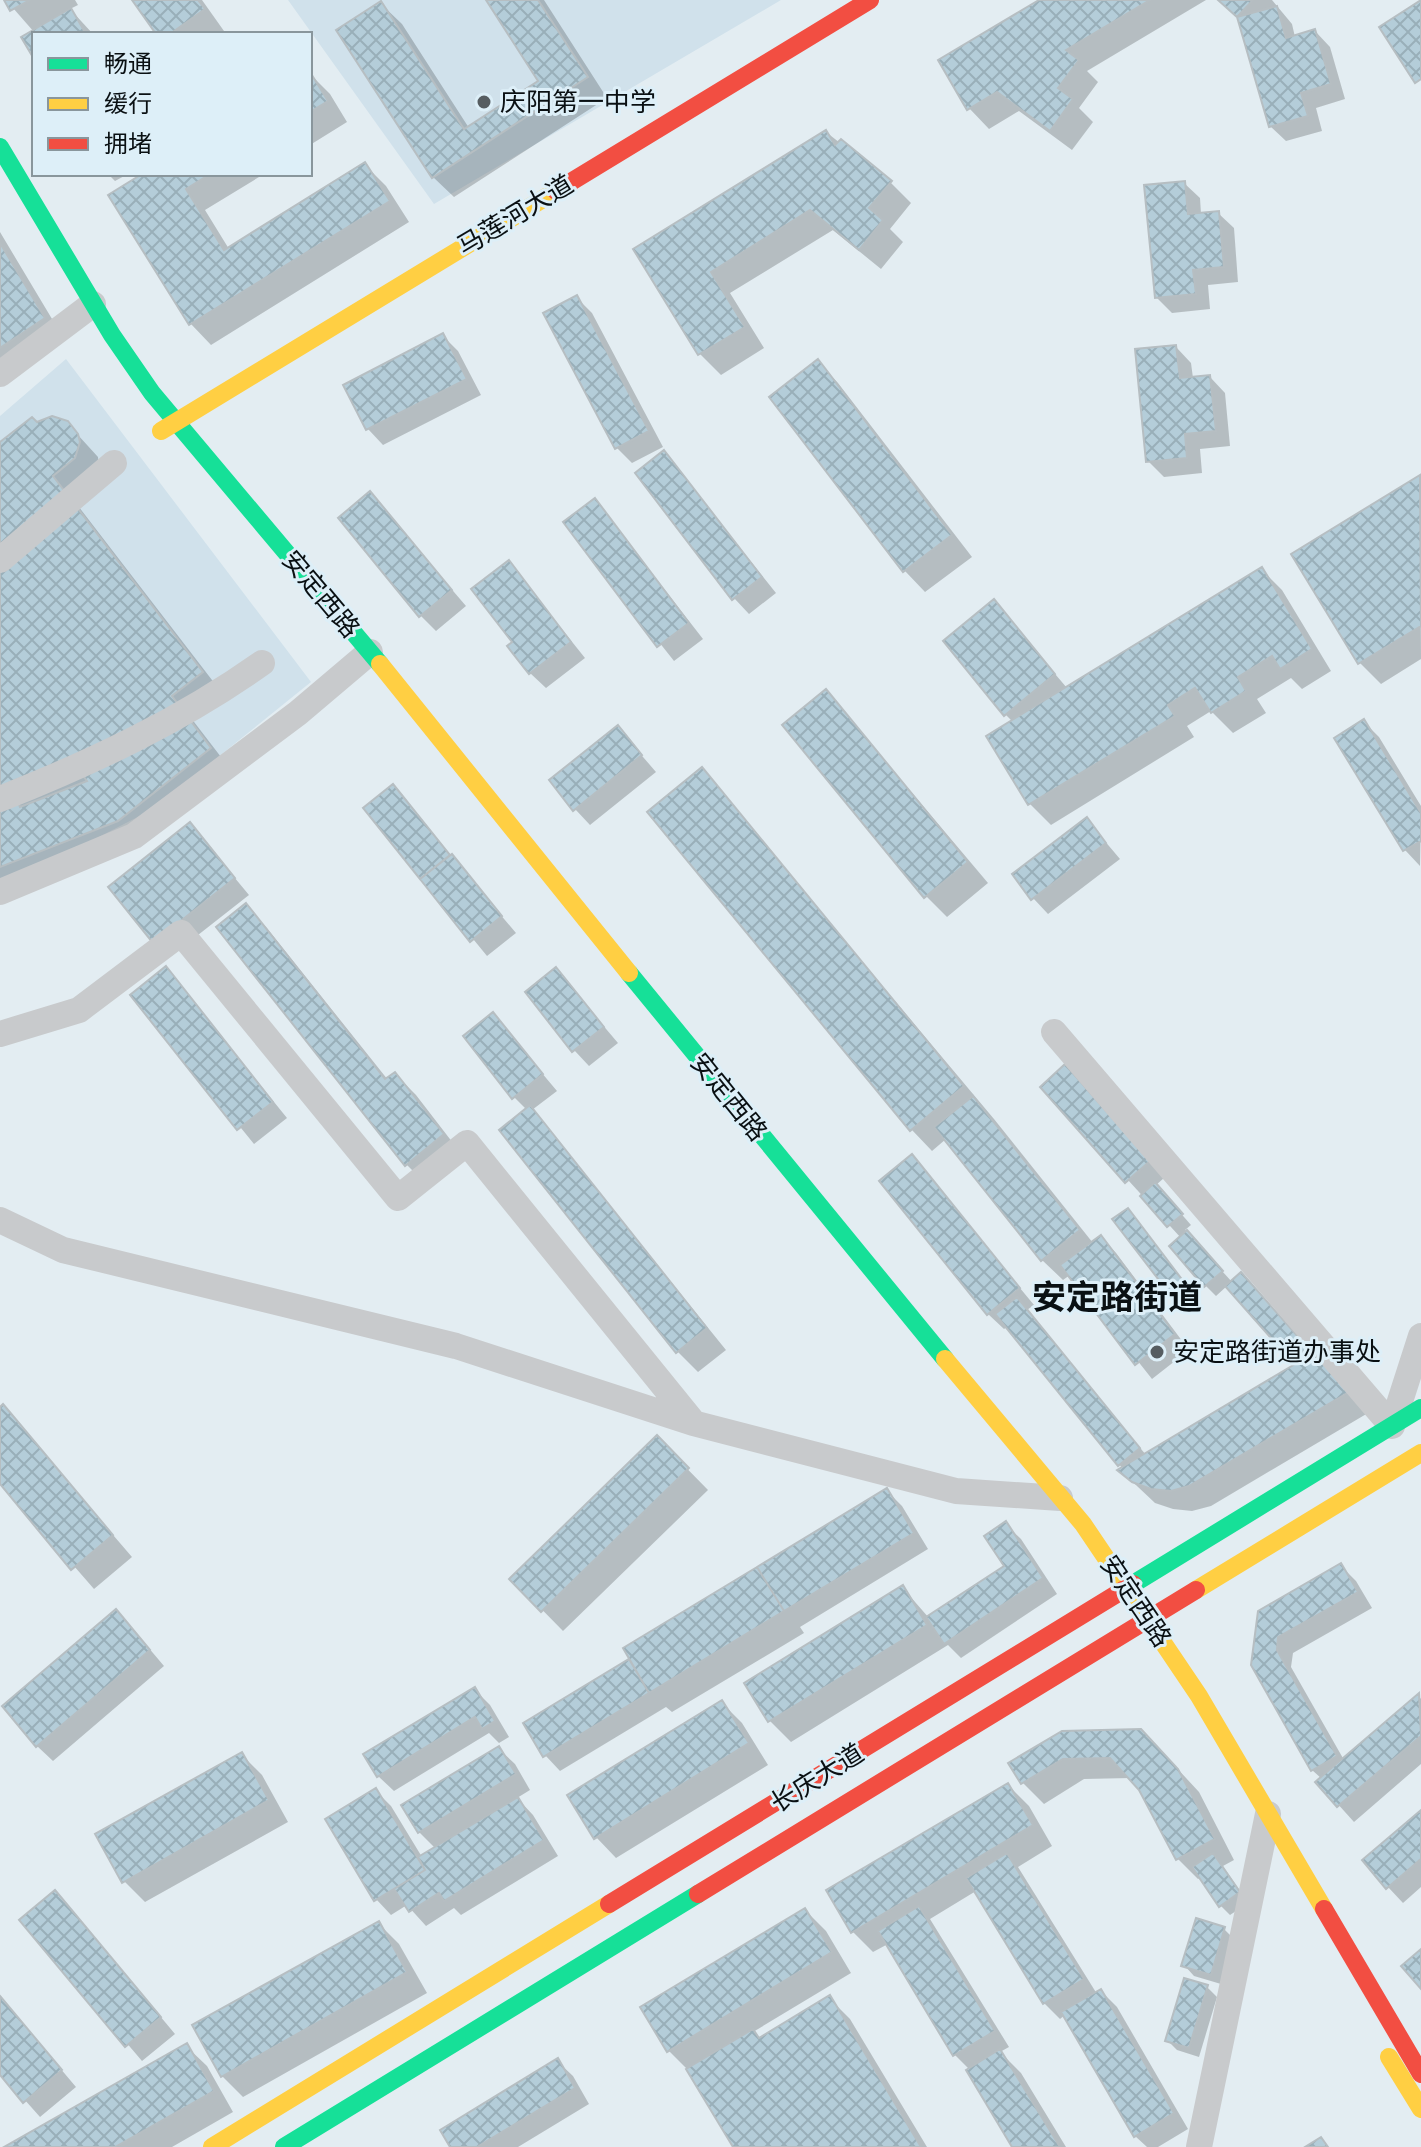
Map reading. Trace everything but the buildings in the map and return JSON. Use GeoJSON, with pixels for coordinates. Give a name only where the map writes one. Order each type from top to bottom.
{"type":"FeatureCollection","features":[{"type":"Feature","properties":{"kind":"street","name":"马莲河大道"},"geometry":{"type":"LineString","coordinates":[[169,426],[870,0]]}},
{"type":"Feature","properties":{"kind":"street","name":"安定西路"},"geometry":{"type":"LineString","coordinates":[[0,147],[79,304],[155,410],[827,1218],[1048,1497],[1141,1624],[1199,1696],[1421,2074]]}},
{"type":"Feature","properties":{"kind":"street"},"geometry":{"type":"LineString","coordinates":[[0,374],[79,304]]}},
{"type":"Feature","properties":{"kind":"street"},"geometry":{"type":"LineString","coordinates":[[155,410],[180,395]]}},
{"type":"Feature","properties":{"kind":"street"},"geometry":{"type":"LineString","coordinates":[[0,560],[114,463]]}},
{"type":"Feature","properties":{"kind":"street","name":"安定西路"},"geometry":{"type":"LineString","coordinates":[[363,658],[685,1072]]}},
{"type":"Feature","properties":{"kind":"street"},"geometry":{"type":"LineString","coordinates":[[0,892],[134,836],[298,713],[363,658]]}},
{"type":"Feature","properties":{"kind":"street"},"geometry":{"type":"LineString","coordinates":[[0,799],[65,773],[203,705],[262,663]]}},
{"type":"Feature","properties":{"kind":"street"},"geometry":{"type":"LineString","coordinates":[[0,1034],[79,1010],[181,933],[398,1198],[467,1143],[693,1423]]}},
{"type":"Feature","properties":{"kind":"street"},"geometry":{"type":"LineString","coordinates":[[1054,1032],[1392,1426]]}},
{"type":"Feature","properties":{"kind":"street"},"geometry":{"type":"LineString","coordinates":[[0,1220],[63,1250],[456,1346],[693,1423],[956,1491],[1048,1497]]}},
{"type":"Feature","properties":{"kind":"street"},"geometry":{"type":"LineString","coordinates":[[1392,1426],[1421,1336]]}},
{"type":"Feature","properties":{"kind":"street","name":"安定西路"},"geometry":{"type":"LineString","coordinates":[[914,1351],[1048,1497]]}},
{"type":"Feature","properties":{"kind":"street","name":"长庆大道"},"geometry":{"type":"LineString","coordinates":[[212,2147],[1421,1408]]}},
{"type":"Feature","properties":{"kind":"street","name":"长庆大道"},"geometry":{"type":"LineString","coordinates":[[284,2147],[1421,1453]]}},
{"type":"Feature","properties":{"kind":"street","name":"安定西路"},"geometry":{"type":"LineString","coordinates":[[1141,1624],[1183,1705],[1323,1945]]}},
{"type":"Feature","properties":{"kind":"street"},"geometry":{"type":"LineString","coordinates":[[1199,2147],[1268,1814]]}},
{"type":"Feature","properties":{"kind":"street"},"geometry":{"type":"LineString","coordinates":[[1376,2036],[1421,2109]]}},
{"type":"Feature","properties":{"kind":"shaded area","name":"庆阳第一中学"},"geometry":{"type":"Polygon","coordinates":[[[288,0],[781,0],[434,204],[288,0]]]}},
{"type":"Feature","properties":{"kind":"shaded area"},"geometry":{"type":"Polygon","coordinates":[[[66,359],[311,682],[155,808],[0,888],[0,416],[66,359]]]}},
{"type":"Feature","properties":{"kind":"traffic: fast"},"geometry":{"type":"LineString","coordinates":[[0,147],[112,335],[152,393],[380,664]]}},
{"type":"Feature","properties":{"kind":"traffic: fast"},"geometry":{"type":"LineString","coordinates":[[629,973],[945,1359]]}},
{"type":"Feature","properties":{"kind":"traffic: fast"},"geometry":{"type":"LineString","coordinates":[[1133,1584],[1421,1408]]}},
{"type":"Feature","properties":{"kind":"traffic: fast"},"geometry":{"type":"LineString","coordinates":[[284,2147],[698,1894]]}},
{"type":"Feature","properties":{"kind":"traffic: slow"},"geometry":{"type":"LineString","coordinates":[[161,431],[556,191]]}},
{"type":"Feature","properties":{"kind":"traffic: slow"},"geometry":{"type":"LineString","coordinates":[[380,664],[629,973]]}},
{"type":"Feature","properties":{"kind":"traffic: slow"},"geometry":{"type":"LineString","coordinates":[[945,1359],[1083,1524],[1199,1696],[1324,1909]]}},
{"type":"Feature","properties":{"kind":"traffic: slow"},"geometry":{"type":"LineString","coordinates":[[1196,1590],[1421,1453]]}},
{"type":"Feature","properties":{"kind":"traffic: slow"},"geometry":{"type":"LineString","coordinates":[[212,2147],[609,1904]]}},
{"type":"Feature","properties":{"kind":"traffic: slow"},"geometry":{"type":"LineString","coordinates":[[1389,2057],[1421,2109]]}},
{"type":"Feature","properties":{"kind":"traffic: jam"},"geometry":{"type":"LineString","coordinates":[[556,191],[870,0]]}},
{"type":"Feature","properties":{"kind":"traffic: jam"},"geometry":{"type":"LineString","coordinates":[[609,1904],[1133,1584]]}},
{"type":"Feature","properties":{"kind":"traffic: jam"},"geometry":{"type":"LineString","coordinates":[[698,1894],[1196,1590]]}},
{"type":"Feature","properties":{"kind":"traffic: jam"},"geometry":{"type":"LineString","coordinates":[[1324,1909],[1421,2074]]}},
{"type":"Feature","properties":{"kind":"place","name":"庆阳第一中学"},"geometry":{"type":"Point","coordinates":[484,102]}},
{"type":"Feature","properties":{"kind":"place","name":"安定路街道办事处"},"geometry":{"type":"Point","coordinates":[1157,1352]}},
{"type":"Feature","properties":{"kind":"district","name":"安定路街道"},"geometry":{"type":"Point","coordinates":[1117,1297]}}]}
